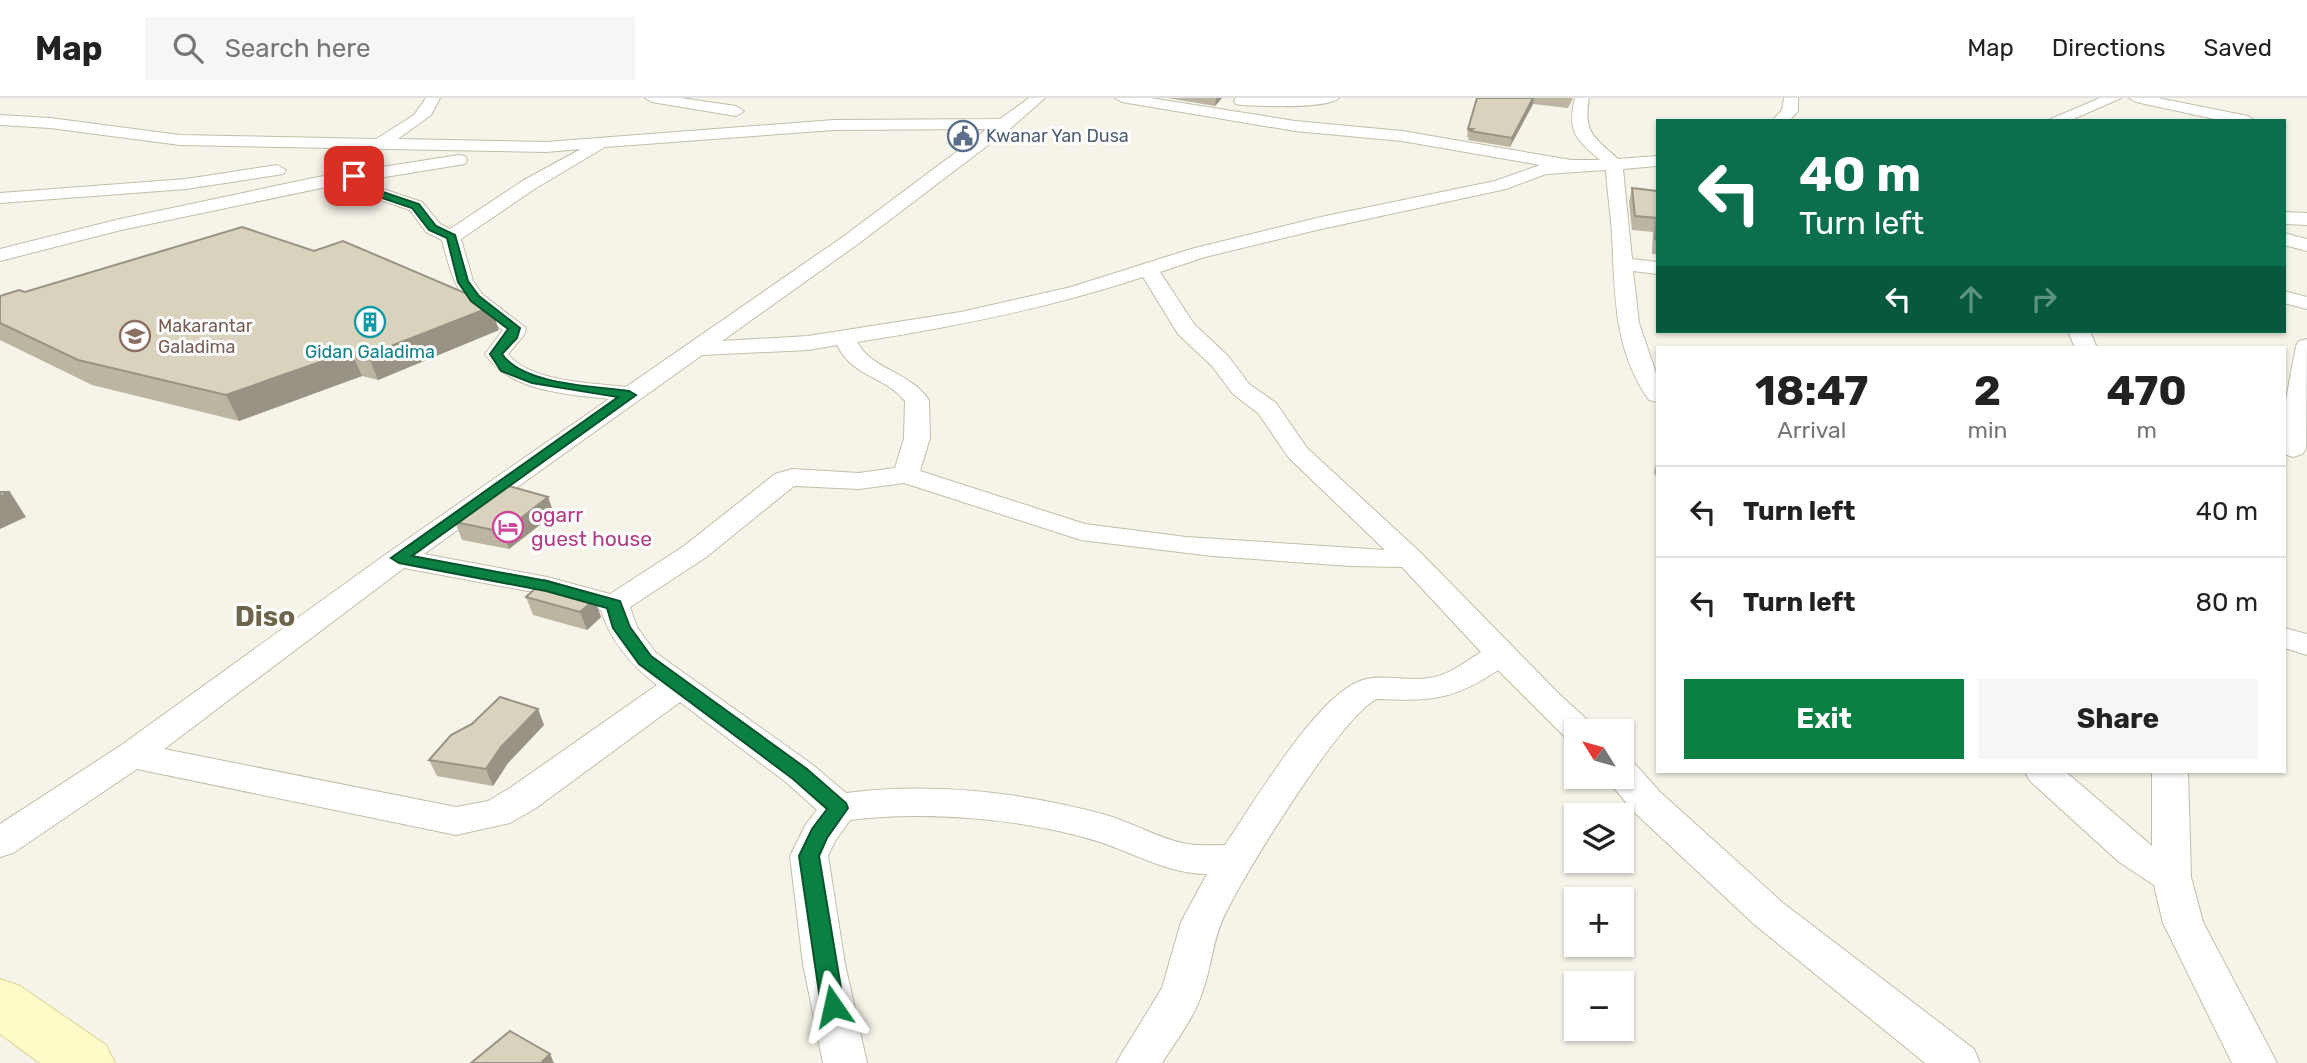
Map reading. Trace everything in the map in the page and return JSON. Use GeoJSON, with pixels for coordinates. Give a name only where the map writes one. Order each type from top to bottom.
{"type":"FeatureCollection","features":[{"type":"Feature","properties":{"kind":"main road"},"geometry":{"type":"LineString","coordinates":[[0,1003],[86,1063]]}},
{"type":"Feature","properties":{"kind":"street"},"geometry":{"type":"LineString","coordinates":[[379,144],[416,120],[431,106],[433,98]]}},
{"type":"Feature","properties":{"kind":"street"},"geometry":{"type":"LineString","coordinates":[[652,98],[736,111]]}},
{"type":"Feature","properties":{"kind":"street"},"geometry":{"type":"LineString","coordinates":[[0,843],[132,755],[399,558],[851,240],[1038,98]]}},
{"type":"Feature","properties":{"kind":"street"},"geometry":{"type":"LineString","coordinates":[[1122,98],[1295,126],[1402,136],[1571,165],[1656,170]]}},
{"type":"Feature","properties":{"kind":"street"},"geometry":{"type":"LineString","coordinates":[[1225,114],[1243,99],[1286,102],[1332,98]]}},
{"type":"Feature","properties":{"kind":"street"},"geometry":{"type":"LineString","coordinates":[[1582,98],[1578,118],[1582,135],[1614,166],[1623,293],[1635,356],[1656,394]]}},
{"type":"Feature","properties":{"kind":"street"},"geometry":{"type":"LineString","coordinates":[[2062,119],[2114,98]]}},
{"type":"Feature","properties":{"kind":"street"},"geometry":{"type":"LineString","coordinates":[[2136,98],[2238,119]]}},
{"type":"Feature","properties":{"kind":"street"},"geometry":{"type":"LineString","coordinates":[[1782,119],[1790,111],[1787,101]]}},
{"type":"Feature","properties":{"kind":"street"},"geometry":{"type":"LineString","coordinates":[[0,120],[200,140],[546,147],[834,125],[1006,124]]}},
{"type":"Feature","properties":{"kind":"street"},"geometry":{"type":"LineString","coordinates":[[200,140],[204,149],[263,162],[277,170],[318,182]]}},
{"type":"Feature","properties":{"kind":"street"},"geometry":{"type":"LineString","coordinates":[[451,237],[530,184],[604,144]]}},
{"type":"Feature","properties":{"kind":"street"},"geometry":{"type":"LineString","coordinates":[[0,255],[98,230],[318,182],[546,147]]}},
{"type":"Feature","properties":{"kind":"street"},"geometry":{"type":"LineString","coordinates":[[1614,166],[1656,160]]}},
{"type":"Feature","properties":{"kind":"street"},"geometry":{"type":"LineString","coordinates":[[695,349],[783,345],[844,338],[1028,305],[1198,253],[1321,223],[1500,185],[1543,169],[1571,165]]}},
{"type":"Feature","properties":{"kind":"street"},"geometry":{"type":"LineString","coordinates":[[0,198],[93,193],[228,180],[277,170]]}},
{"type":"Feature","properties":{"kind":"street"},"geometry":{"type":"LineString","coordinates":[[354,176],[365,189],[416,206],[433,228],[451,237],[463,282],[475,298],[514,328],[513,335],[496,354],[506,368],[537,381],[629,395]]}},
{"type":"Feature","properties":{"kind":"street"},"geometry":{"type":"LineString","coordinates":[[93,193],[62,216],[98,230]]}},
{"type":"Feature","properties":{"kind":"street"},"geometry":{"type":"LineString","coordinates":[[2286,218],[2307,219]]}},
{"type":"Feature","properties":{"kind":"street"},"geometry":{"type":"LineString","coordinates":[[2286,240],[2307,245]]}},
{"type":"Feature","properties":{"kind":"street"},"geometry":{"type":"LineString","coordinates":[[1622,264],[1656,268]]}},
{"type":"Feature","properties":{"kind":"street"},"geometry":{"type":"LineString","coordinates":[[1147,269],[1163,289],[1171,308],[1186,329],[1220,361],[1241,389],[1267,408],[1298,453],[1410,558],[1565,719]]}},
{"type":"Feature","properties":{"kind":"street"},"geometry":{"type":"LineString","coordinates":[[2286,298],[2307,303]]}},
{"type":"Feature","properties":{"kind":"street"},"geometry":{"type":"LineString","coordinates":[[844,338],[852,356],[860,365],[902,382],[917,400],[917,438],[906,475]]}},
{"type":"Feature","properties":{"kind":"street"},"geometry":{"type":"LineString","coordinates":[[2295,450],[2293,427],[2307,346]]}},
{"type":"Feature","properties":{"kind":"street"},"geometry":{"type":"LineString","coordinates":[[399,558],[547,586],[614,604],[656,582],[783,480],[792,477],[859,481],[906,475],[1082,532],[1110,537],[1217,550],[1380,560],[1410,558]]}},
{"type":"Feature","properties":{"kind":"street"},"geometry":{"type":"LineString","coordinates":[[614,604],[622,628],[645,660],[800,774],[839,808]]}},
{"type":"Feature","properties":{"kind":"street"},"geometry":{"type":"LineString","coordinates":[[2286,639],[2307,645]]}},
{"type":"Feature","properties":{"kind":"street"},"geometry":{"type":"LineString","coordinates":[[1138,1063],[1181,994],[1201,922],[1235,860],[1320,735],[1356,695],[1373,688],[1439,688],[1465,677],[1500,654]]}},
{"type":"Feature","properties":{"kind":"street"},"geometry":{"type":"LineString","coordinates":[[132,755],[456,821],[497,813],[523,798],[679,686]]}},
{"type":"Feature","properties":{"kind":"street"},"geometry":{"type":"LineString","coordinates":[[2044,773],[2132,852],[2172,877]]}},
{"type":"Feature","properties":{"kind":"street"},"geometry":{"type":"LineString","coordinates":[[2170,773],[2172,877],[2183,923],[2255,1063]]}},
{"type":"Feature","properties":{"kind":"street"},"geometry":{"type":"LineString","coordinates":[[1634,787],[1769,914],[1958,1063]]}},
{"type":"Feature","properties":{"kind":"street"},"geometry":{"type":"LineString","coordinates":[[845,1063],[824,964],[809,856],[819,834],[839,808],[892,800],[991,808],[1105,829],[1185,859],[1235,860]]}},
{"type":"Feature","properties":{"kind":"building"},"geometry":{"type":"Polygon","coordinates":[[[1477,98],[1533,98],[1512,138],[1468,129],[1477,98]]]}},
{"type":"Feature","properties":{"kind":"building"},"geometry":{"type":"Polygon","coordinates":[[[1632,188],[1656,191],[1656,218],[1635,216],[1632,188]]]}},
{"type":"Feature","properties":{"kind":"building"},"geometry":{"type":"Polygon","coordinates":[[[242,227],[314,251],[343,241],[484,301],[491,307],[368,355],[351,351],[226,395],[78,360],[0,323],[0,296],[19,290],[25,292],[242,227]]]}},
{"type":"Feature","properties":{"kind":"building"},"geometry":{"type":"Polygon","coordinates":[[[502,484],[548,497],[503,532],[455,522],[502,484]]]}},
{"type":"Feature","properties":{"kind":"building"},"geometry":{"type":"Polygon","coordinates":[[[544,580],[593,594],[595,599],[580,612],[526,597],[544,580]]]}},
{"type":"Feature","properties":{"kind":"building"},"geometry":{"type":"Polygon","coordinates":[[[500,697],[538,709],[501,747],[486,769],[429,760],[451,735],[472,724],[500,697]]]}},
{"type":"Feature","properties":{"kind":"building"},"geometry":{"type":"Polygon","coordinates":[[[510,1031],[550,1054],[541,1063],[471,1063],[510,1031]]]}},
{"type":"Feature","properties":{"kind":"place","name":"Kwanar Yan Dusa"},"geometry":{"type":"Point","coordinates":[963,136]}},
{"type":"Feature","properties":{"kind":"place","name":"Gidan Galadima"},"geometry":{"type":"Point","coordinates":[370,322]}},
{"type":"Feature","properties":{"kind":"place","name":"Makarantar Galadima"},"geometry":{"type":"Point","coordinates":[135,336]}},
{"type":"Feature","properties":{"kind":"place","name":"ogarr guest house"},"geometry":{"type":"Point","coordinates":[508,527]}},
{"type":"Feature","properties":{"kind":"district","name":"Diso"},"geometry":{"type":"Point","coordinates":[265,616]}},
{"type":"Feature","properties":{"kind":"route"},"geometry":{"type":"LineString","coordinates":[[354,176],[365,189],[416,206],[424,220],[433,228],[451,237],[463,282],[475,298],[514,328],[513,335],[496,354],[506,368],[537,381],[629,395],[399,558],[547,586],[614,604],[622,628],[645,660],[800,774],[839,808],[819,834],[809,856],[824,964],[833,1006]]}}]}
